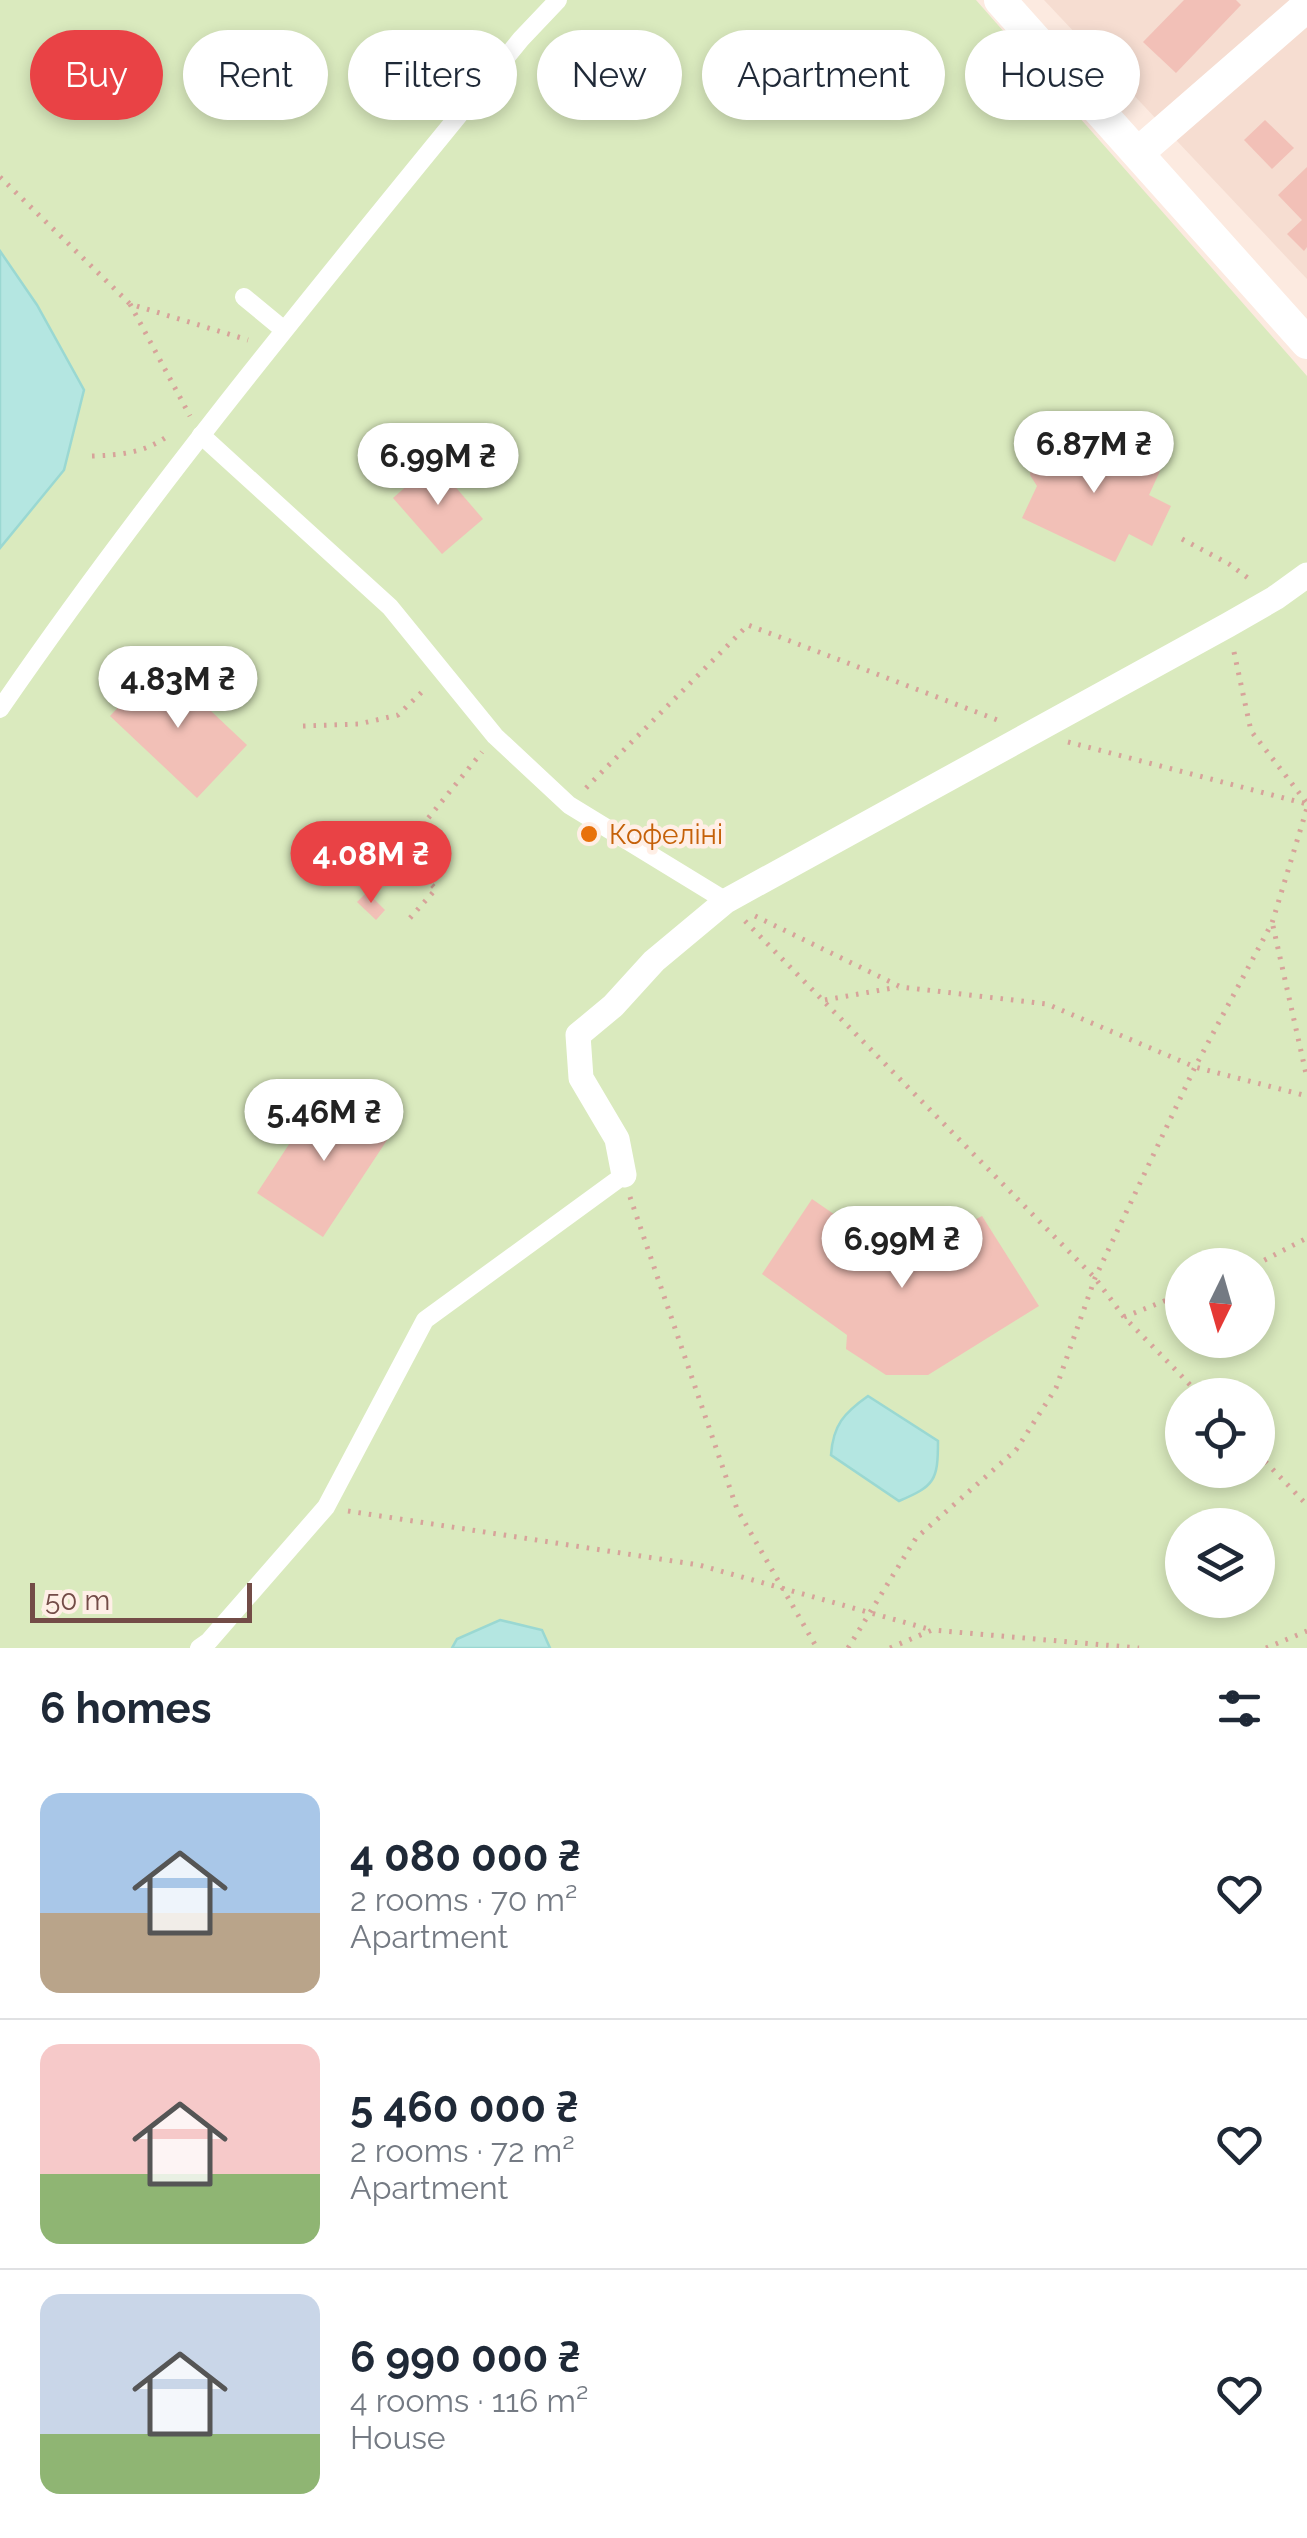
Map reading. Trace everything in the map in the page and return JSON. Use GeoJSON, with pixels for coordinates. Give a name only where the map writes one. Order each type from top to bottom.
{"type":"FeatureCollection","features":[{"type":"Feature","properties":{"kind":"street"},"geometry":{"type":"LineString","coordinates":[[1000,0],[1307,343]]}},
{"type":"Feature","properties":{"kind":"street"},"geometry":{"type":"LineString","coordinates":[[1138,153],[1307,6]]}},
{"type":"Feature","properties":{"kind":"street"},"geometry":{"type":"LineString","coordinates":[[624,1176],[617,1139],[581,1078],[578,1036],[613,1006],[654,961],[726,902],[1228,625],[1307,575]]}},
{"type":"Feature","properties":{"kind":"lane"},"geometry":{"type":"LineString","coordinates":[[0,709],[270,347],[521,39],[558,0]]}},
{"type":"Feature","properties":{"kind":"lane"},"geometry":{"type":"LineString","coordinates":[[244,297],[284,330]]}},
{"type":"Feature","properties":{"kind":"lane"},"geometry":{"type":"LineString","coordinates":[[201,435],[390,608],[496,736],[569,805],[726,902]]}},
{"type":"Feature","properties":{"kind":"lane"},"geometry":{"type":"LineString","coordinates":[[199,1648],[326,1507],[425,1320],[624,1176]]}},
{"type":"Feature","properties":{"kind":"path"},"geometry":{"type":"LineString","coordinates":[[0,177],[130,304],[191,418],[156,445],[129,454],[92,456]]}},
{"type":"Feature","properties":{"kind":"path"},"geometry":{"type":"LineString","coordinates":[[130,304],[270,347]]}},
{"type":"Feature","properties":{"kind":"path"},"geometry":{"type":"LineString","coordinates":[[1182,539],[1229,564],[1275,598]]}},
{"type":"Feature","properties":{"kind":"path"},"geometry":{"type":"LineString","coordinates":[[569,805],[748,625],[1034,733],[1307,805]]}},
{"type":"Feature","properties":{"kind":"path"},"geometry":{"type":"LineString","coordinates":[[1228,625],[1251,731],[1307,805]]}},
{"type":"Feature","properties":{"kind":"path"},"geometry":{"type":"LineString","coordinates":[[302,726],[358,724],[398,715],[442,672]]}},
{"type":"Feature","properties":{"kind":"path"},"geometry":{"type":"LineString","coordinates":[[410,918],[436,888],[399,854],[496,736]]}},
{"type":"Feature","properties":{"kind":"path"},"geometry":{"type":"LineString","coordinates":[[848,1648],[916,1538],[1016,1450],[1056,1388],[1095,1278],[1195,1066],[1272,924],[1307,805]]}},
{"type":"Feature","properties":{"kind":"path"},"geometry":{"type":"LineString","coordinates":[[726,902],[900,987]]}},
{"type":"Feature","properties":{"kind":"path"},"geometry":{"type":"LineString","coordinates":[[726,902],[1095,1278],[1124,1317],[1183,1378]]}},
{"type":"Feature","properties":{"kind":"path"},"geometry":{"type":"LineString","coordinates":[[1272,924],[1307,1078]]}},
{"type":"Feature","properties":{"kind":"path"},"geometry":{"type":"LineString","coordinates":[[822,1000],[900,987],[1048,1004],[1195,1066],[1307,1096]]}},
{"type":"Feature","properties":{"kind":"path"},"geometry":{"type":"LineString","coordinates":[[624,1176],[652,1269],[736,1509],[817,1648]]}},
{"type":"Feature","properties":{"kind":"path"},"geometry":{"type":"LineString","coordinates":[[1275,1254],[1307,1238]]}},
{"type":"Feature","properties":{"kind":"path"},"geometry":{"type":"LineString","coordinates":[[1124,1317],[1165,1301]]}},
{"type":"Feature","properties":{"kind":"path"},"geometry":{"type":"LineString","coordinates":[[1275,1472],[1307,1505]]}},
{"type":"Feature","properties":{"kind":"path"},"geometry":{"type":"LineString","coordinates":[[326,1507],[699,1565],[932,1630],[1139,1648]]}},
{"type":"Feature","properties":{"kind":"path"},"geometry":{"type":"LineString","coordinates":[[890,1648],[932,1630]]}},
{"type":"Feature","properties":{"kind":"path"},"geometry":{"type":"LineString","coordinates":[[1266,1648],[1307,1632]]}},
{"type":"Feature","properties":{"kind":"shaded area"},"geometry":{"type":"Polygon","coordinates":[[[1044,0],[1307,0],[1307,279],[1140,102],[1140,30],[1072,30],[1044,0]]]}},
{"type":"Feature","properties":{"kind":"green space"},"geometry":{"type":"Polygon","coordinates":[[[0,0],[976,0],[1002,30],[965,30],[965,120],[1082,120],[1307,376],[1307,1648],[0,1648],[0,0]]]}},
{"type":"Feature","properties":{"kind":"water"},"geometry":{"type":"Polygon","coordinates":[[[0,251],[37,305],[84,390],[64,470],[0,548],[0,251]]]}},
{"type":"Feature","properties":{"kind":"water"},"geometry":{"type":"Polygon","coordinates":[[[868,1396],[938,1441],[932,1480],[899,1501],[831,1455],[841,1421],[868,1396]]]}},
{"type":"Feature","properties":{"kind":"water"},"geometry":{"type":"Polygon","coordinates":[[[500,1620],[542,1630],[550,1648],[452,1648],[457,1639],[500,1620]]]}},
{"type":"Feature","properties":{"kind":"building"},"geometry":{"type":"Polygon","coordinates":[[[1184,0],[1236,0],[1241,5],[1176,73],[1143,42],[1184,0]]]}},
{"type":"Feature","properties":{"kind":"building"},"geometry":{"type":"Polygon","coordinates":[[[1265,120],[1294,148],[1272,169],[1244,140],[1265,120]]]}},
{"type":"Feature","properties":{"kind":"building"},"geometry":{"type":"Polygon","coordinates":[[[1307,167],[1304,251],[1287,234],[1302,220],[1278,195],[1307,167]]]}},
{"type":"Feature","properties":{"kind":"building"},"geometry":{"type":"Polygon","coordinates":[[[1065,426],[1160,471],[1149,495],[1171,506],[1152,546],[1129,534],[1115,562],[1022,518],[1037,486],[1030,475],[1032,462],[1041,450],[1054,451],[1065,426]]]}},
{"type":"Feature","properties":{"kind":"building"},"geometry":{"type":"Polygon","coordinates":[[[434,462],[483,519],[442,554],[393,498],[434,462]]]}},
{"type":"Feature","properties":{"kind":"building"},"geometry":{"type":"Polygon","coordinates":[[[160,663],[247,745],[197,798],[110,716],[160,663]]]}},
{"type":"Feature","properties":{"kind":"building"},"geometry":{"type":"Polygon","coordinates":[[[367,892],[385,910],[376,920],[357,902],[367,892]]]}},
{"type":"Feature","properties":{"kind":"building"},"geometry":{"type":"Polygon","coordinates":[[[324,1091],[391,1134],[323,1237],[257,1193],[324,1091]]]}},
{"type":"Feature","properties":{"kind":"building"},"geometry":{"type":"Polygon","coordinates":[[[812,1199],[899,1259],[982,1216],[1039,1306],[928,1375],[886,1375],[846,1349],[847,1335],[762,1274],[812,1199]]]}},
{"type":"Feature","properties":{"kind":"place","name":"Кофеліні"},"geometry":{"type":"Point","coordinates":[589,834]}}]}
